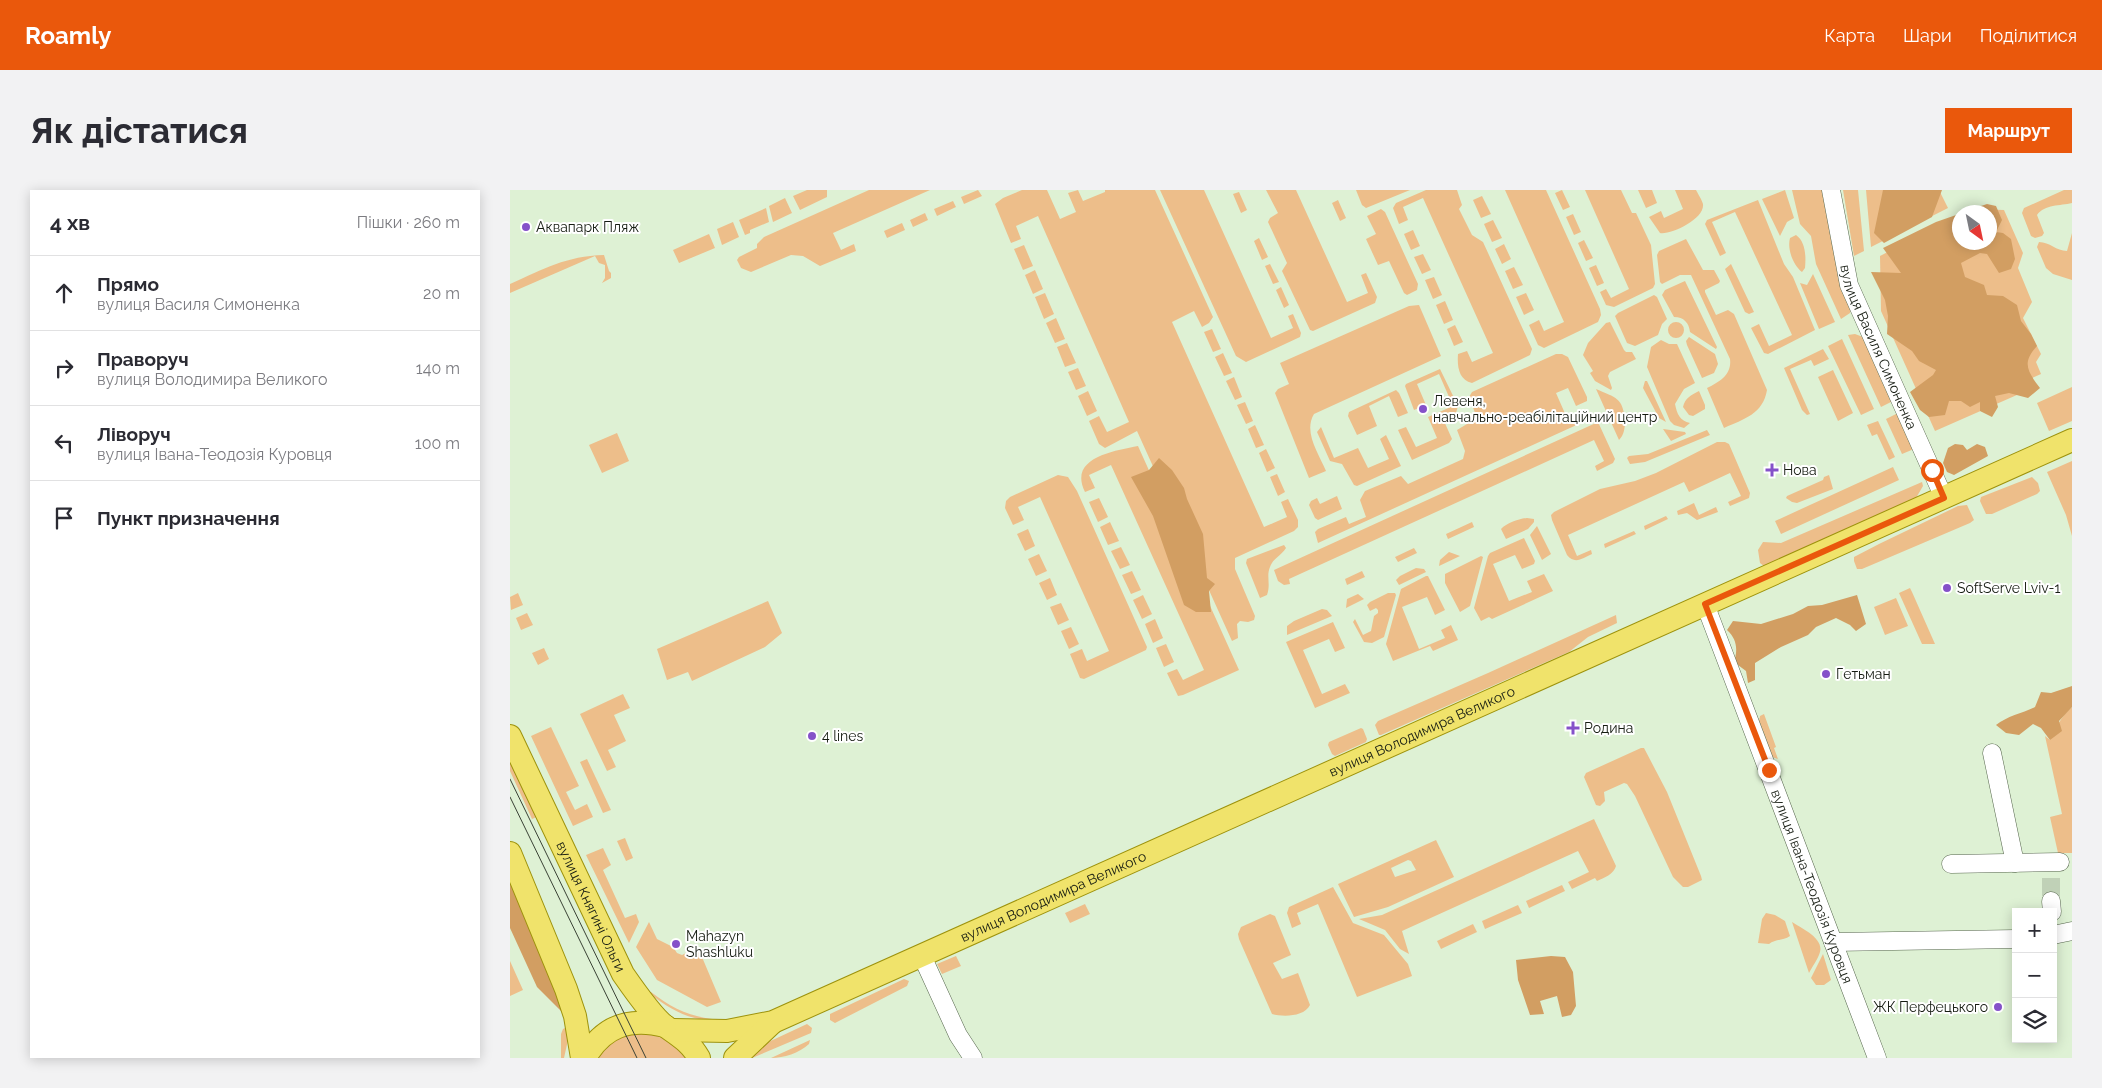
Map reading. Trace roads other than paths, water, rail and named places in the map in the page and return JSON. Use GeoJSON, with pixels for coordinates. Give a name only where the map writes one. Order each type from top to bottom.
{"type":"FeatureCollection","features":[{"type":"Feature","properties":{"kind":"main road","name":"вулиця Володимира Великого"},"geometry":{"type":"LineString","coordinates":[[583,1058],[602,1035],[616,1027],[641,1022],[669,1028],[727,1031],[773,1022],[2072,440]]}},
{"type":"Feature","properties":{"kind":"main road","name":"вулиця Княгині Ольги"},"geometry":{"type":"LineString","coordinates":[[510,736],[623,974],[633,989],[669,1028],[684,1038],[699,1058]]}},
{"type":"Feature","properties":{"kind":"main road"},"geometry":{"type":"LineString","coordinates":[[510,853],[566,989],[575,1016],[583,1058]]}},
{"type":"Feature","properties":{"kind":"main road","name":"вулиця Володимира Великого"},"geometry":{"type":"LineString","coordinates":[[735,1058],[773,1022]]}},
{"type":"Feature","properties":{"kind":"street","name":"вулиця Василя Симоненка"},"geometry":{"type":"LineString","coordinates":[[1831,190],[1849,285],[1944,498]]}},
{"type":"Feature","properties":{"kind":"street","name":"вулиця Івана-Теодозія Куровця"},"geometry":{"type":"LineString","coordinates":[[1705,604],[1877,1058]]}},
{"type":"Feature","properties":{"kind":"street"},"geometry":{"type":"LineString","coordinates":[[1992,753],[2015,863]]}},
{"type":"Feature","properties":{"kind":"street"},"geometry":{"type":"LineString","coordinates":[[1951,864],[2015,863],[2054,867]]}},
{"type":"Feature","properties":{"kind":"street"},"geometry":{"type":"LineString","coordinates":[[2057,934],[2072,932]]}},
{"type":"Feature","properties":{"kind":"street"},"geometry":{"type":"LineString","coordinates":[[1833,942],[2012,939]]}},
{"type":"Feature","properties":{"kind":"street"},"geometry":{"type":"LineString","coordinates":[[922,956],[958,1035],[974,1058]]}},
{"type":"Feature","properties":{"kind":"tunnel"},"geometry":{"type":"LineString","coordinates":[[2051,878],[2051,901]]}},
{"type":"Feature","properties":{"kind":"tram line"},"geometry":{"type":"LineString","coordinates":[[510,779],[646,1058]]}},
{"type":"Feature","properties":{"kind":"tram line"},"geometry":{"type":"LineString","coordinates":[[510,797],[637,1058]]}},
{"type":"Feature","properties":{"kind":"place","name":"Аквапарк Пляж"},"geometry":{"type":"Point","coordinates":[526,227]}},
{"type":"Feature","properties":{"kind":"place","name":"Левеня, навчально-реабілітаційний центр"},"geometry":{"type":"Point","coordinates":[1423,409]}},
{"type":"Feature","properties":{"kind":"place","name":"Нова"},"geometry":{"type":"Point","coordinates":[1772,470]}},
{"type":"Feature","properties":{"kind":"place","name":"SoftServe Lviv-1"},"geometry":{"type":"Point","coordinates":[1947,588]}},
{"type":"Feature","properties":{"kind":"place","name":"Гетьман"},"geometry":{"type":"Point","coordinates":[1826,674]}},
{"type":"Feature","properties":{"kind":"place","name":"Родина"},"geometry":{"type":"Point","coordinates":[1573,728]}},
{"type":"Feature","properties":{"kind":"place","name":"4 lines"},"geometry":{"type":"Point","coordinates":[812,736]}},
{"type":"Feature","properties":{"kind":"place","name":"Mahazyn Shashluku"},"geometry":{"type":"Point","coordinates":[676,944]}},
{"type":"Feature","properties":{"kind":"place","name":"ЖК Перфецького"},"geometry":{"type":"Point","coordinates":[1998,1007]}}]}
